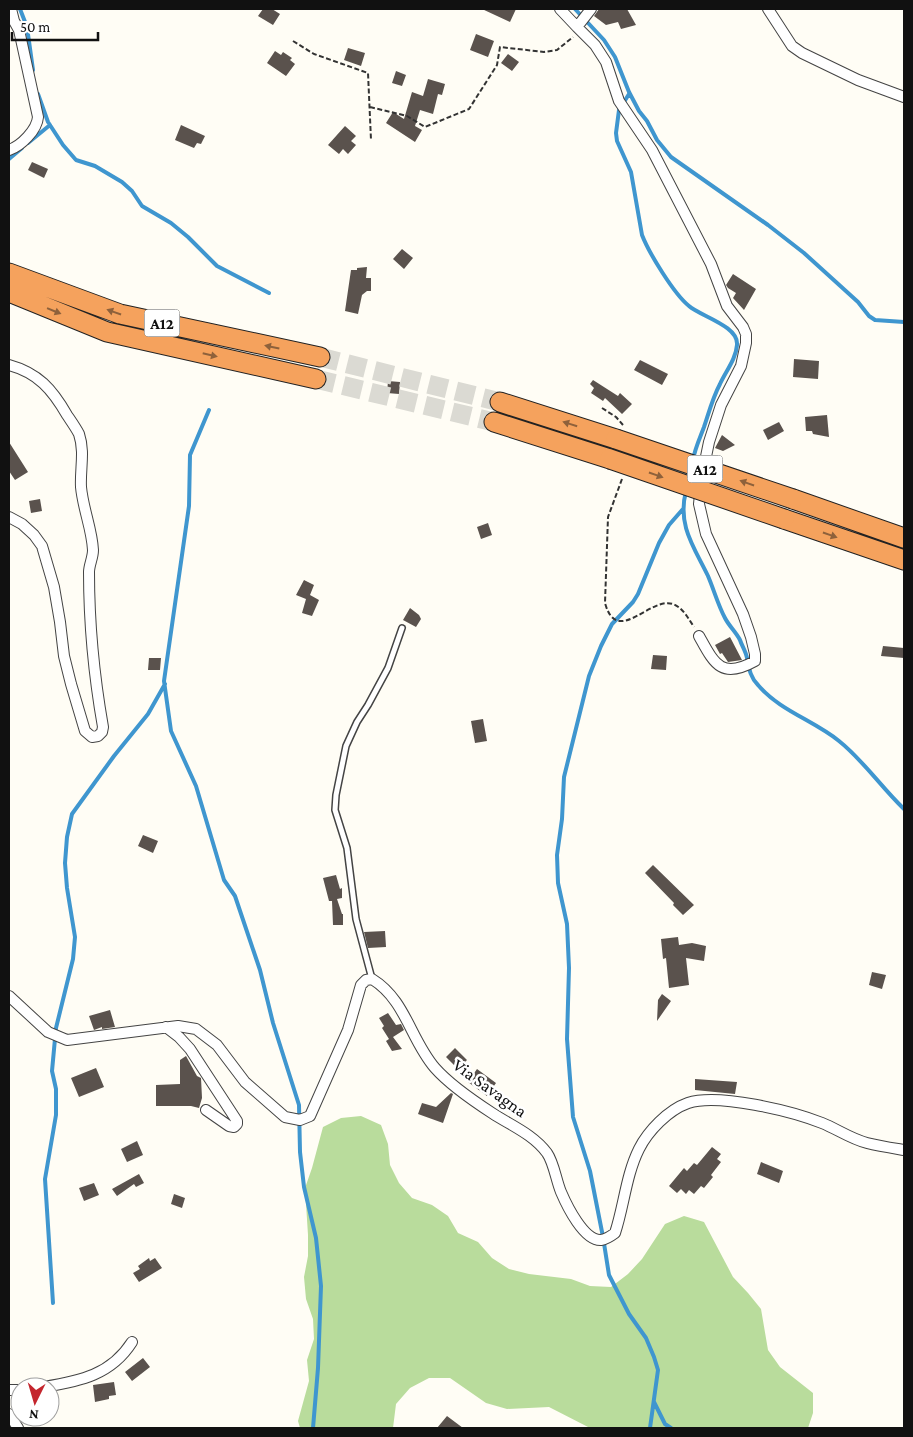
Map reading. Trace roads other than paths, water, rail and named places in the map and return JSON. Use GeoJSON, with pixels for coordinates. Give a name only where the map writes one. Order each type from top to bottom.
{"type":"FeatureCollection","features":[{"type":"Feature","properties":{"kind":"highway","name":"A12"},"geometry":{"type":"LineString","coordinates":[[9,273],[120,314],[320,358]]}},
{"type":"Feature","properties":{"kind":"highway","name":"A12"},"geometry":{"type":"LineString","coordinates":[[9,292],[108,332],[316,379]]}},
{"type":"Feature","properties":{"kind":"highway","name":"A12"},"geometry":{"type":"LineString","coordinates":[[500,402],[620,433],[793,499],[904,538]]}},
{"type":"Feature","properties":{"kind":"highway","name":"A12"},"geometry":{"type":"LineString","coordinates":[[494,422],[610,459],[904,560]]}},
{"type":"Feature","properties":{"kind":"street"},"geometry":{"type":"LineString","coordinates":[[9,150],[14,148],[38,124],[19,30],[11,9]]}},
{"type":"Feature","properties":{"kind":"street"},"geometry":{"type":"LineString","coordinates":[[560,9],[595,44],[606,62],[619,101],[652,150],[711,264],[727,306],[746,334],[741,366],[721,405],[709,442],[699,504],[706,534],[740,608],[751,637],[755,654],[754,661],[746,666],[730,670],[719,667],[699,636]]}},
{"type":"Feature","properties":{"kind":"street"},"geometry":{"type":"LineString","coordinates":[[768,9],[792,46],[802,53],[858,80],[904,97]]}},
{"type":"Feature","properties":{"kind":"street"},"geometry":{"type":"LineString","coordinates":[[579,27],[589,12]]}},
{"type":"Feature","properties":{"kind":"street"},"geometry":{"type":"LineString","coordinates":[[9,365],[25,369],[44,382],[78,433],[82,447],[81,486],[84,512],[93,552],[89,570],[94,652],[103,727],[102,732],[98,736],[92,737],[85,731],[71,684],[64,656],[54,587],[42,546],[22,524],[9,518]]}},
{"type":"Feature","properties":{"kind":"street"},"geometry":{"type":"LineString","coordinates":[[9,996],[48,1032],[67,1040],[166,1027],[178,1026],[196,1029],[217,1045],[246,1082],[285,1117],[300,1120],[310,1116],[348,1030],[361,985],[366,980],[372,979]]}},
{"type":"Feature","properties":{"kind":"street","name":"Via Savagna"},"geometry":{"type":"LineString","coordinates":[[372,979],[389,991],[435,1068],[458,1089],[525,1133],[548,1154],[561,1192],[573,1216],[583,1229],[594,1238],[600,1240],[608,1238],[615,1233],[630,1172],[638,1149],[647,1135],[677,1108],[698,1101],[720,1101],[782,1110],[823,1123],[866,1143],[904,1150]]}},
{"type":"Feature","properties":{"kind":"street"},"geometry":{"type":"LineString","coordinates":[[166,1027],[179,1036],[190,1049],[237,1121],[237,1124],[234,1127],[229,1126],[206,1110]]}},
{"type":"Feature","properties":{"kind":"street"},"geometry":{"type":"LineString","coordinates":[[60,1385],[78,1382],[104,1370],[124,1355],[132,1342]]}},
{"type":"Feature","properties":{"kind":"street"},"geometry":{"type":"LineString","coordinates":[[9,1414],[18,1428]]}},
{"type":"Feature","properties":{"kind":"lane"},"geometry":{"type":"LineString","coordinates":[[372,979],[356,919],[347,848],[335,810],[336,795],[342,758],[346,746],[357,722],[388,668],[402,628]]}},
{"type":"Feature","properties":{"kind":"waterway"},"geometry":{"type":"LineString","coordinates":[[20,9],[27,27],[33,70]]}},
{"type":"Feature","properties":{"kind":"waterway"},"geometry":{"type":"LineString","coordinates":[[575,9],[604,40],[615,57],[639,111],[647,121],[657,140],[671,157],[768,225],[804,253],[858,302],[869,316],[875,320],[904,322]]}},
{"type":"Feature","properties":{"kind":"waterway"},"geometry":{"type":"LineString","coordinates":[[38,94],[48,122],[63,145],[76,160],[95,166],[122,182],[132,191],[142,206],[171,223],[217,266],[269,293]]}},
{"type":"Feature","properties":{"kind":"waterway"},"geometry":{"type":"LineString","coordinates":[[629,94],[619,110],[616,133],[617,141],[631,172],[642,235],[662,273],[683,300],[694,310],[726,327],[736,338],[735,355],[715,394],[693,460]]}},
{"type":"Feature","properties":{"kind":"waterway"},"geometry":{"type":"LineString","coordinates":[[28,143],[50,125]]}},
{"type":"Feature","properties":{"kind":"waterway"},"geometry":{"type":"LineString","coordinates":[[9,159],[22,148]]}},
{"type":"Feature","properties":{"kind":"waterway"},"geometry":{"type":"LineString","coordinates":[[209,410],[190,455],[189,506],[164,681],[171,731],[196,786],[224,880],[235,896],[260,970],[273,1023],[299,1105],[300,1152],[304,1187],[316,1238],[321,1286],[318,1368],[313,1428]]}},
{"type":"Feature","properties":{"kind":"waterway"},"geometry":{"type":"LineString","coordinates":[[686,491],[684,515],[688,535],[723,613],[740,640],[755,682],[776,702],[839,741],[904,809]]}},
{"type":"Feature","properties":{"kind":"waterway"},"geometry":{"type":"LineString","coordinates":[[650,1428],[658,1370],[646,1338],[629,1314],[609,1275],[590,1171],[573,1117],[567,1039],[569,968],[567,924],[558,883],[557,855],[562,819],[564,777],[589,676],[612,624],[638,594],[659,543],[669,525],[683,509]]}},
{"type":"Feature","properties":{"kind":"waterway"},"geometry":{"type":"LineString","coordinates":[[53,1303],[45,1179],[56,1115],[56,1089],[52,1071],[56,1028],[73,959],[75,937],[67,888],[65,863],[67,837],[72,814],[114,756],[148,714],[165,684]]}},
{"type":"Feature","properties":{"kind":"waterway"},"geometry":{"type":"LineString","coordinates":[[654,1402],[665,1424],[671,1428]]}},
{"type":"Feature","properties":{"kind":"tunnel"},"geometry":{"type":"LineString","coordinates":[[320,357],[500,402]]}},
{"type":"Feature","properties":{"kind":"tunnel"},"geometry":{"type":"LineString","coordinates":[[316,379],[494,422]]}}]}
